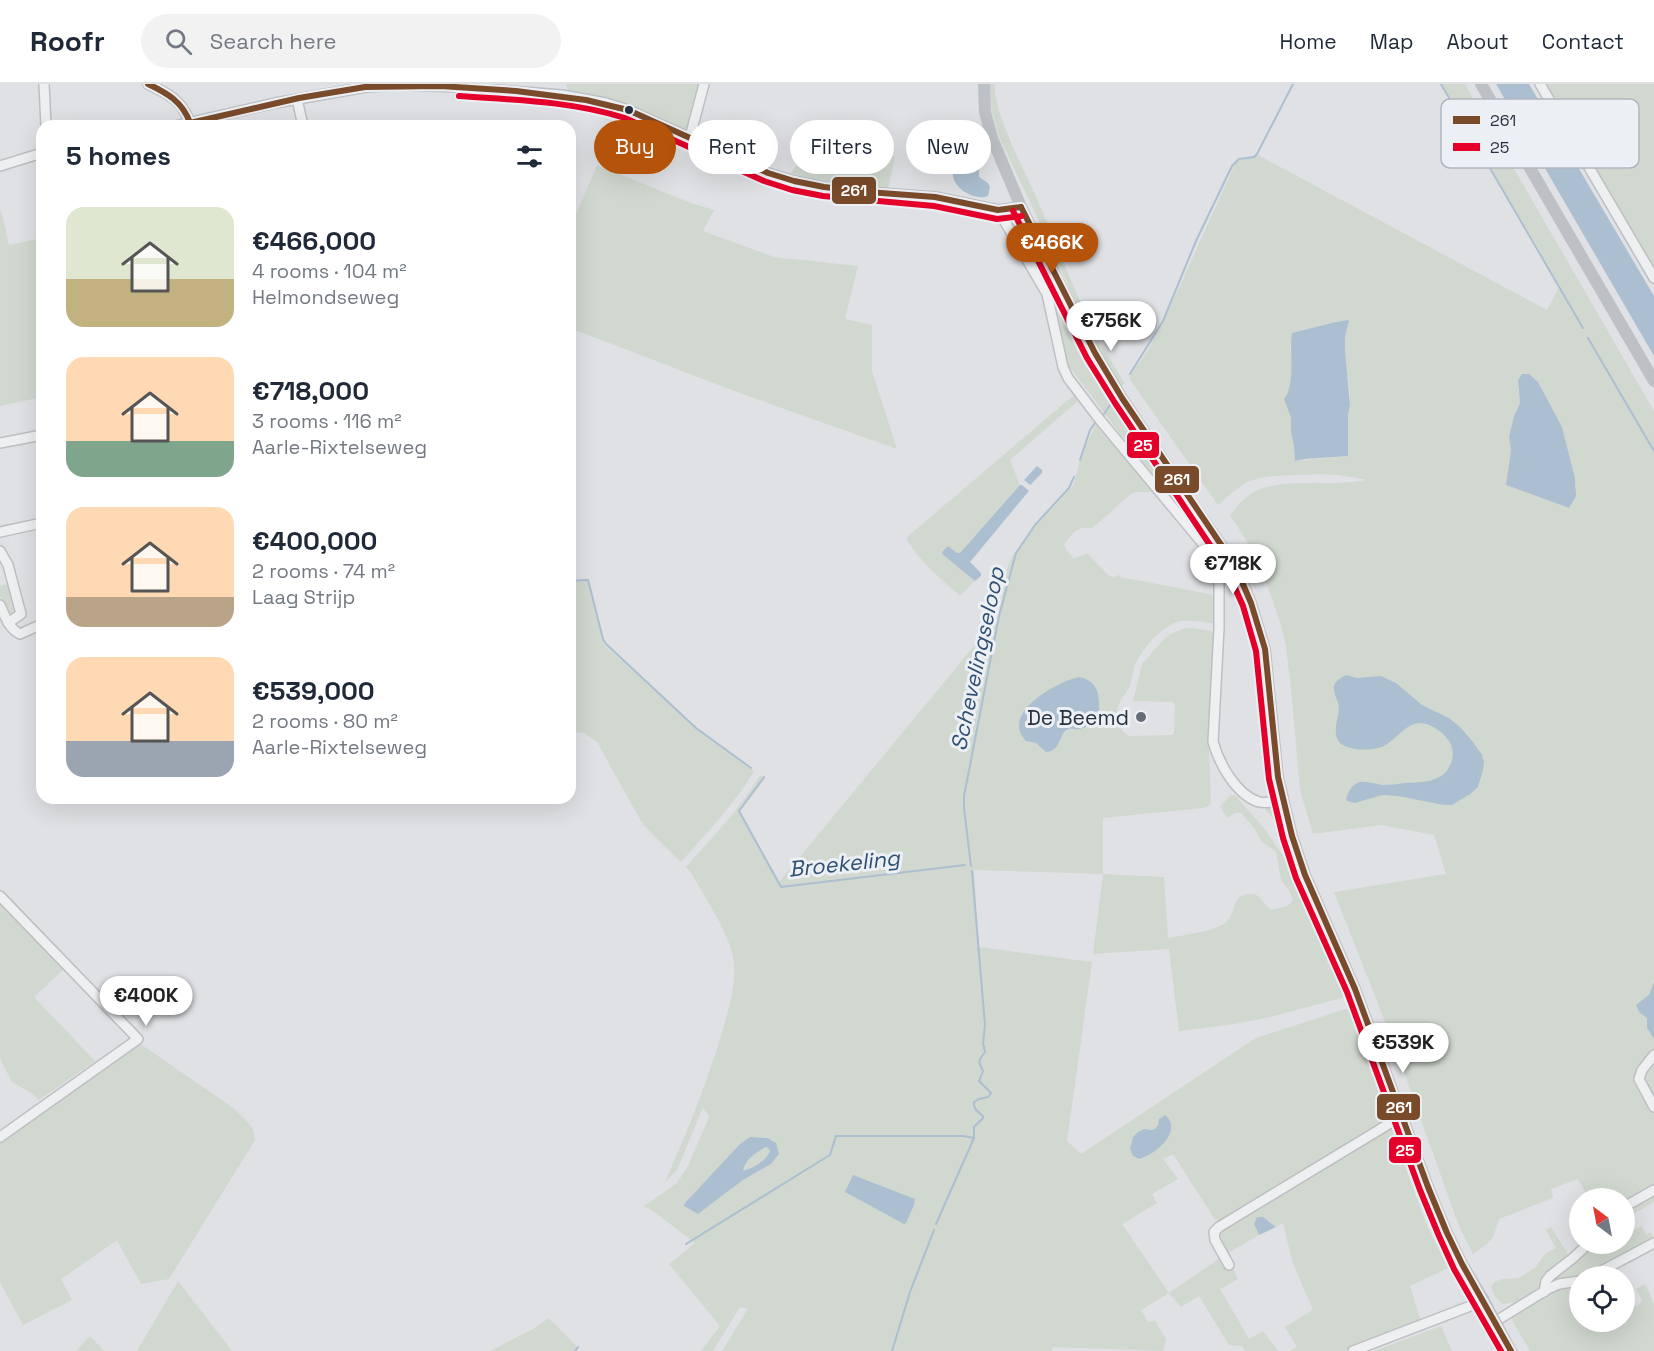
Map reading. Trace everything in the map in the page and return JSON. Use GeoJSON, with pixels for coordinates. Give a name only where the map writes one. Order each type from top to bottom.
{"type":"FeatureCollection","features":[{"type":"Feature","properties":{"kind":"street"},"geometry":{"type":"LineString","coordinates":[[44,84],[46,120]]}},
{"type":"Feature","properties":{"kind":"street"},"geometry":{"type":"LineString","coordinates":[[148,84],[169,95],[183,106],[189,120]]}},
{"type":"Feature","properties":{"kind":"street"},"geometry":{"type":"LineString","coordinates":[[559,84],[562,95]]}},
{"type":"Feature","properties":{"kind":"street"},"geometry":{"type":"LineString","coordinates":[[694,120],[704,84]]}},
{"type":"Feature","properties":{"kind":"street"},"geometry":{"type":"LineString","coordinates":[[984,84],[985,112],[992,138],[1021,207],[1077,319],[1122,398],[1224,549],[1251,603],[1265,649],[1278,777],[1292,836],[1305,875],[1355,989],[1447,1233],[1511,1351]]}},
{"type":"Feature","properties":{"kind":"street"},"geometry":{"type":"LineString","coordinates":[[1481,84],[1490,99]]}},
{"type":"Feature","properties":{"kind":"street"},"geometry":{"type":"LineString","coordinates":[[1540,84],[1549,99]]}},
{"type":"Feature","properties":{"kind":"street"},"geometry":{"type":"LineString","coordinates":[[211,120],[297,99],[366,87],[460,85],[562,95],[606,103],[688,136]]}},
{"type":"Feature","properties":{"kind":"street"},"geometry":{"type":"LineString","coordinates":[[297,99],[302,120]]}},
{"type":"Feature","properties":{"kind":"street"},"geometry":{"type":"LineString","coordinates":[[0,166],[36,155]]}},
{"type":"Feature","properties":{"kind":"street"},"geometry":{"type":"LineString","coordinates":[[1530,168],[1654,381]]}},
{"type":"Feature","properties":{"kind":"street"},"geometry":{"type":"LineString","coordinates":[[1589,168],[1654,278]]}},
{"type":"Feature","properties":{"kind":"street"},"geometry":{"type":"LineString","coordinates":[[771,174],[824,187],[935,197],[998,210],[1021,207]]}},
{"type":"Feature","properties":{"kind":"street"},"geometry":{"type":"LineString","coordinates":[[998,210],[1047,294],[1063,367],[1068,378],[1208,550],[1216,570],[1219,586],[1214,742],[1217,756],[1228,775],[1250,798],[1261,802],[1283,800]]}},
{"type":"Feature","properties":{"kind":"street"},"geometry":{"type":"LineString","coordinates":[[0,443],[36,436]]}},
{"type":"Feature","properties":{"kind":"street"},"geometry":{"type":"LineString","coordinates":[[0,532],[36,525]]}},
{"type":"Feature","properties":{"kind":"street"},"geometry":{"type":"LineString","coordinates":[[0,551],[8,565],[21,614],[8,624]]}},
{"type":"Feature","properties":{"kind":"street"},"geometry":{"type":"LineString","coordinates":[[0,605],[8,624],[16,633],[20,634],[36,627]]}},
{"type":"Feature","properties":{"kind":"street"},"geometry":{"type":"LineString","coordinates":[[0,896],[138,1038],[0,1137]]}},
{"type":"Feature","properties":{"kind":"street"},"geometry":{"type":"LineString","coordinates":[[1654,1055],[1642,1070],[1639,1079],[1654,1107]]}},
{"type":"Feature","properties":{"kind":"street"},"geometry":{"type":"LineString","coordinates":[[1229,1264],[1215,1240],[1214,1232],[1219,1227],[1402,1116]]}},
{"type":"Feature","properties":{"kind":"street"},"geometry":{"type":"LineString","coordinates":[[1635,1201],[1654,1190]]}},
{"type":"Feature","properties":{"kind":"street"},"geometry":{"type":"LineString","coordinates":[[1611,1266],[1654,1243]]}},
{"type":"Feature","properties":{"kind":"street"},"geometry":{"type":"LineString","coordinates":[[1544,1292],[1546,1281],[1550,1276],[1577,1254]]}},
{"type":"Feature","properties":{"kind":"street"},"geometry":{"type":"LineString","coordinates":[[1496,1321],[1559,1284],[1569,1283]]}},
{"type":"Feature","properties":{"kind":"street"},"geometry":{"type":"LineString","coordinates":[[1353,1351],[1473,1305],[1483,1299]]}},
{"type":"Feature","properties":{"kind":"shaded area"},"geometry":{"type":"Polygon","coordinates":[[[566,84],[699,84],[692,120],[688,120],[688,131],[676,126],[676,120],[662,120],[604,97],[568,90],[566,84]]]}},
{"type":"Feature","properties":{"kind":"shaded area"},"geometry":{"type":"Polygon","coordinates":[[[990,84],[995,84],[1004,126],[1079,300],[1125,384],[1120,386],[1074,301],[999,136],[991,108],[990,84]]]}},
{"type":"Feature","properties":{"kind":"shaded area"},"geometry":{"type":"Polygon","coordinates":[[[1442,84],[1465,84],[1474,99],[1451,99],[1442,84]]]}},
{"type":"Feature","properties":{"kind":"shaded area"},"geometry":{"type":"Polygon","coordinates":[[[1545,84],[1654,84],[1654,274],[1593,168],[1639,168],[1639,99],[1554,99],[1545,84]]]}},
{"type":"Feature","properties":{"kind":"shaded area"},"geometry":{"type":"Polygon","coordinates":[[[1258,155],[1547,310],[1560,286],[1491,168],[1514,168],[1654,411],[1654,1202],[1635,1213],[1635,1188],[1583,1188],[1578,1179],[1551,1189],[1553,1198],[1499,1219],[1493,1237],[1473,1254],[1459,1226],[1395,1047],[1334,892],[1446,874],[1434,835],[1381,825],[1313,834],[1300,790],[1286,646],[1280,622],[1268,587],[1245,538],[1230,515],[1250,495],[1270,486],[1366,480],[1319,474],[1262,478],[1244,484],[1218,505],[1129,378],[1148,350],[1168,312],[1235,164],[1258,155]],[[1345,337],[1290,346],[1291,381],[1284,399],[1291,418],[1295,461],[1348,456],[1350,389],[1345,362],[1345,337]],[[1538,382],[1518,388],[1520,403],[1509,437],[1511,450],[1506,485],[1569,508],[1576,487],[1562,428],[1538,382]]]}},
{"type":"Feature","properties":{"kind":"shaded area"},"geometry":{"type":"Polygon","coordinates":[[[594,172],[594,174],[619,174],[714,210],[703,231],[774,257],[858,266],[845,319],[872,325],[872,371],[897,449],[737,392],[576,330],[576,214],[594,172]]]}},
{"type":"Feature","properties":{"kind":"shaded area"},"geometry":{"type":"Polygon","coordinates":[[[795,174],[891,174],[888,188],[795,174]]]}},
{"type":"Feature","properties":{"kind":"shaded area"},"geometry":{"type":"Polygon","coordinates":[[[0,211],[9,245],[36,239],[36,398],[0,406],[0,211]]]}},
{"type":"Feature","properties":{"kind":"shaded area"},"geometry":{"type":"Polygon","coordinates":[[[1011,218],[1023,222],[1082,339],[1230,564],[1223,567],[1217,554],[1069,366],[1062,349],[1059,321],[1052,303],[1038,271],[1008,220],[1011,218]]]}},
{"type":"Feature","properties":{"kind":"shaded area"},"geometry":{"type":"Polygon","coordinates":[[[1074,395],[1078,401],[1010,460],[1020,485],[960,553],[942,554],[975,581],[960,596],[924,562],[906,538],[1074,395]]]}},
{"type":"Feature","properties":{"kind":"shaded area"},"geometry":{"type":"Polygon","coordinates":[[[1096,424],[1153,491],[1131,494],[1092,528],[1075,531],[1064,544],[1074,559],[1087,553],[1109,576],[1119,575],[1215,595],[1215,624],[1182,621],[1158,634],[1142,652],[1135,665],[1128,690],[1117,710],[1119,725],[1129,736],[1172,735],[1175,705],[1172,702],[1133,701],[1142,664],[1169,635],[1182,629],[1192,628],[1211,631],[1214,634],[1208,729],[1211,803],[1203,808],[1103,818],[1103,874],[974,870],[979,947],[1092,962],[1067,1141],[1081,1154],[1256,1038],[1349,1008],[1388,1118],[1221,1223],[1214,1218],[1173,1154],[1163,1159],[1178,1179],[1152,1194],[1157,1203],[1122,1224],[1169,1293],[1141,1310],[1148,1322],[1155,1321],[1166,1339],[1163,1351],[1053,1347],[1052,1351],[722,1351],[748,1309],[740,1307],[713,1351],[701,1351],[720,1326],[669,1264],[695,1243],[649,1208],[643,1207],[677,1183],[688,1166],[709,1117],[703,1107],[677,1170],[665,1182],[706,1080],[733,990],[734,967],[730,946],[714,913],[686,867],[735,811],[760,775],[765,779],[740,811],[779,882],[994,622],[997,624],[1008,566],[1013,555],[1031,531],[1073,486],[1083,451],[1096,424]],[[1027,707],[1026,741],[1036,743],[1046,752],[1069,729],[1098,724],[1027,707]],[[1158,1121],[1157,1127],[1150,1130],[1144,1129],[1133,1137],[1130,1149],[1163,1145],[1158,1121]],[[750,1137],[684,1204],[698,1214],[743,1180],[771,1164],[778,1154],[773,1140],[750,1137]]]}},
{"type":"Feature","properties":{"kind":"shaded area"},"geometry":{"type":"Polygon","coordinates":[[[587,581],[605,646],[696,727],[754,771],[729,807],[681,862],[641,821],[597,742],[584,733],[576,732],[576,582],[587,581]]]}},
{"type":"Feature","properties":{"kind":"shaded area"},"geometry":{"type":"Polygon","coordinates":[[[9,584],[18,613],[11,619],[0,596],[0,586],[9,584]]]}},
{"type":"Feature","properties":{"kind":"shaded area"},"geometry":{"type":"Polygon","coordinates":[[[1231,795],[1235,795],[1263,827],[1287,861],[1345,997],[1235,1024],[1179,1031],[1169,949],[1093,954],[1103,874],[1164,877],[1168,938],[1204,931],[1224,924],[1228,921],[1236,902],[1243,895],[1257,895],[1271,910],[1287,906],[1292,902],[1289,891],[1281,880],[1276,852],[1261,841],[1255,829],[1241,813],[1235,813],[1227,818],[1220,806],[1231,795]]]}},
{"type":"Feature","properties":{"kind":"shaded area"},"geometry":{"type":"Polygon","coordinates":[[[1268,807],[1282,811],[1288,835],[1265,809],[1268,807]]]}},
{"type":"Feature","properties":{"kind":"shaded area"},"geometry":{"type":"Polygon","coordinates":[[[0,900],[65,968],[34,997],[95,1061],[39,1100],[12,1082],[0,1059],[0,900]]]}},
{"type":"Feature","properties":{"kind":"shaded area"},"geometry":{"type":"Polygon","coordinates":[[[139,1043],[229,1105],[253,1129],[255,1140],[169,1279],[141,1284],[117,1240],[61,1279],[72,1300],[23,1325],[0,1282],[0,1141],[139,1043]]]}},
{"type":"Feature","properties":{"kind":"shaded area"},"geometry":{"type":"Polygon","coordinates":[[[1391,1126],[1425,1221],[1448,1268],[1410,1286],[1421,1322],[1343,1351],[1290,1351],[1297,1347],[1285,1327],[1313,1310],[1292,1261],[1283,1223],[1276,1227],[1268,1220],[1256,1230],[1259,1235],[1226,1254],[1219,1236],[1220,1232],[1391,1126]]]}},
{"type":"Feature","properties":{"kind":"shaded area"},"geometry":{"type":"Polygon","coordinates":[[[766,1147],[770,1150],[766,1157],[743,1171],[742,1168],[755,1153],[766,1147]]]}},
{"type":"Feature","properties":{"kind":"shaded area"},"geometry":{"type":"Polygon","coordinates":[[[1642,1226],[1646,1235],[1651,1232],[1654,1239],[1635,1249],[1635,1229],[1642,1226]]]}},
{"type":"Feature","properties":{"kind":"shaded area"},"geometry":{"type":"Polygon","coordinates":[[[1551,1227],[1569,1256],[1571,1254],[1625,1254],[1602,1266],[1569,1266],[1569,1282],[1518,1302],[1502,1304],[1494,1295],[1491,1287],[1494,1282],[1522,1276],[1535,1268],[1545,1254],[1556,1248],[1546,1230],[1551,1227]]]}},
{"type":"Feature","properties":{"kind":"shaded area"},"geometry":{"type":"Polygon","coordinates":[[[1226,1254],[1238,1279],[1220,1289],[1249,1339],[1263,1331],[1278,1351],[1245,1351],[1242,1346],[1229,1345],[1199,1296],[1181,1307],[1169,1293],[1226,1254]]]}},
{"type":"Feature","properties":{"kind":"shaded area"},"geometry":{"type":"Polygon","coordinates":[[[178,1281],[232,1351],[137,1351],[178,1281]]]}},
{"type":"Feature","properties":{"kind":"shaded area"},"geometry":{"type":"Polygon","coordinates":[[[1645,1284],[1654,1304],[1654,1351],[1530,1351],[1509,1315],[1548,1293],[1569,1287],[1569,1332],[1635,1332],[1635,1306],[1640,1305],[1642,1299],[1636,1289],[1645,1284]]]}},
{"type":"Feature","properties":{"kind":"shaded area"},"geometry":{"type":"Polygon","coordinates":[[[549,1318],[577,1347],[578,1351],[490,1351],[533,1329],[549,1318]]]}},
{"type":"Feature","properties":{"kind":"shaded area"},"geometry":{"type":"Polygon","coordinates":[[[1441,1326],[1452,1351],[1374,1351],[1441,1326]]]}},
{"type":"Feature","properties":{"kind":"shaded area"},"geometry":{"type":"Polygon","coordinates":[[[90,1336],[104,1351],[76,1351],[90,1336]]]}},
{"type":"Feature","properties":{"kind":"water"},"geometry":{"type":"Polygon","coordinates":[[[1496,84],[1529,84],[1538,99],[1505,99],[1496,84]]]}},
{"type":"Feature","properties":{"kind":"water"},"geometry":{"type":"Polygon","coordinates":[[[1545,168],[1579,168],[1654,296],[1654,356],[1545,168]]]}},
{"type":"Feature","properties":{"kind":"water"},"geometry":{"type":"Polygon","coordinates":[[[953,174],[979,174],[979,177],[990,187],[988,196],[972,196],[958,186],[953,174]]]}},
{"type":"Feature","properties":{"kind":"water"},"geometry":{"type":"Polygon","coordinates":[[[1349,320],[1345,337],[1350,404],[1348,456],[1295,461],[1291,418],[1284,399],[1288,393],[1291,377],[1292,333],[1349,320]]]}},
{"type":"Feature","properties":{"kind":"water"},"geometry":{"type":"Polygon","coordinates":[[[1522,374],[1529,374],[1538,382],[1562,427],[1575,478],[1576,496],[1569,508],[1506,485],[1511,450],[1509,437],[1520,403],[1518,380],[1522,374]]]}},
{"type":"Feature","properties":{"kind":"water"},"geometry":{"type":"Polygon","coordinates":[[[1037,466],[1042,473],[1030,485],[1024,480],[1037,466]]]}},
{"type":"Feature","properties":{"kind":"water"},"geometry":{"type":"Polygon","coordinates":[[[1020,485],[1029,491],[970,562],[981,573],[975,581],[942,554],[943,551],[948,546],[960,553],[1020,485]]]}},
{"type":"Feature","properties":{"kind":"water"},"geometry":{"type":"Polygon","coordinates":[[[1346,675],[1357,678],[1381,676],[1396,683],[1422,705],[1449,718],[1460,727],[1482,755],[1483,770],[1478,787],[1452,805],[1382,795],[1355,803],[1347,801],[1351,789],[1360,782],[1388,785],[1425,782],[1438,778],[1448,770],[1453,755],[1450,743],[1443,734],[1427,724],[1419,723],[1413,724],[1379,748],[1360,749],[1341,744],[1336,735],[1339,709],[1334,685],[1346,675]]]}},
{"type":"Feature","properties":{"kind":"water"},"geometry":{"type":"Polygon","coordinates":[[[1079,677],[1093,684],[1096,689],[1099,702],[1098,725],[1065,731],[1058,745],[1051,751],[1046,752],[1036,743],[1026,741],[1020,730],[1020,720],[1025,710],[1045,692],[1079,677]]]}},
{"type":"Feature","properties":{"kind":"water"},"geometry":{"type":"Polygon","coordinates":[[[1654,982],[1654,1039],[1647,1028],[1647,1018],[1639,1012],[1636,1005],[1649,995],[1654,982]]]}},
{"type":"Feature","properties":{"kind":"water"},"geometry":{"type":"Polygon","coordinates":[[[1165,1115],[1170,1121],[1171,1128],[1165,1142],[1145,1157],[1139,1159],[1133,1156],[1130,1149],[1133,1137],[1144,1129],[1155,1129],[1159,1119],[1165,1115]]]}},
{"type":"Feature","properties":{"kind":"water"},"geometry":{"type":"Polygon","coordinates":[[[750,1137],[768,1138],[776,1143],[779,1154],[771,1164],[743,1180],[698,1214],[684,1206],[684,1204],[740,1144],[750,1137]],[[766,1147],[755,1154],[748,1160],[743,1171],[763,1161],[770,1150],[766,1147]]]}},
{"type":"Feature","properties":{"kind":"water"},"geometry":{"type":"Polygon","coordinates":[[[853,1175],[915,1199],[906,1223],[845,1192],[853,1175]]]}},
{"type":"Feature","properties":{"kind":"water"},"geometry":{"type":"Polygon","coordinates":[[[1257,1217],[1263,1217],[1276,1227],[1259,1235],[1254,1224],[1257,1217]]]}},
{"type":"Feature","properties":{"kind":"waterway","name":"Schevelingseloop"},"geometry":{"type":"LineString","coordinates":[[1130,374],[1163,321],[1196,241],[1232,166],[1239,159],[1254,157],[1257,154],[1293,84]]}},
{"type":"Feature","properties":{"kind":"waterway"},"geometry":{"type":"LineString","coordinates":[[1441,84],[1450,99]]}},
{"type":"Feature","properties":{"kind":"waterway"},"geometry":{"type":"LineString","coordinates":[[1490,168],[1583,328]]}},
{"type":"Feature","properties":{"kind":"waterway"},"geometry":{"type":"LineString","coordinates":[[1588,338],[1654,451]]}},
{"type":"Feature","properties":{"kind":"waterway","name":"Schevelingseloop"},"geometry":{"type":"LineString","coordinates":[[1104,414],[1110,405]]}},
{"type":"Feature","properties":{"kind":"waterway","name":"Schevelingseloop"},"geometry":{"type":"LineString","coordinates":[[1080,460],[1090,430],[1095,423]]}},
{"type":"Feature","properties":{"kind":"waterway","name":"Schevelingseloop"},"geometry":{"type":"LineString","coordinates":[[971,866],[964,796],[999,616],[1016,553],[1035,525],[1069,488],[1074,477]]}},
{"type":"Feature","properties":{"kind":"waterway","name":"Broekeling"},"geometry":{"type":"LineString","coordinates":[[576,581],[588,580],[606,644],[696,728],[751,768]]}},
{"type":"Feature","properties":{"kind":"waterway","name":"Broekeling"},"geometry":{"type":"LineString","coordinates":[[764,777],[739,811],[781,887],[965,865]]}},
{"type":"Feature","properties":{"kind":"waterway","name":"Schevelingseloop"},"geometry":{"type":"LineString","coordinates":[[936,1224],[974,1138],[974,1127],[983,1118],[975,1108],[974,1102],[988,1097],[991,1093],[979,1081],[983,1071],[980,1061],[985,1052],[983,1043],[985,1025],[972,871]]}},
{"type":"Feature","properties":{"kind":"waterway"},"geometry":{"type":"LineString","coordinates":[[686,1244],[830,1155],[836,1136],[963,1136],[974,1138]]}},
{"type":"Feature","properties":{"kind":"waterway","name":"Schevelingseloop"},"geometry":{"type":"LineString","coordinates":[[892,1351],[910,1292],[934,1230]]}},
{"type":"Feature","properties":{"kind":"waterway"},"geometry":{"type":"LineString","coordinates":[[575,1351],[578,1347]]}},
{"type":"Feature","properties":{"kind":"transit line","name":"261"},"geometry":{"type":"LineString","coordinates":[[148,84],[174,99],[189,120]]}},
{"type":"Feature","properties":{"kind":"transit line","name":"261"},"geometry":{"type":"LineString","coordinates":[[203,120],[299,98],[365,87],[440,86],[516,91],[586,100],[628,110],[768,173],[794,181],[868,192],[935,197],[998,210],[1021,207]]}},
{"type":"Feature","properties":{"kind":"transit line","name":"25"},"geometry":{"type":"LineString","coordinates":[[459,96],[522,100],[605,112],[625,118],[764,181],[792,190],[823,196],[934,206],[997,219],[1022,216]]}},
{"type":"Feature","properties":{"kind":"transit line","name":"261"},"geometry":{"type":"LineString","coordinates":[[1021,207],[1095,353],[1122,398],[1224,549],[1251,603],[1265,649],[1278,777],[1292,836],[1305,875],[1355,989],[1447,1233],[1511,1351]]}},
{"type":"Feature","properties":{"kind":"transit line","name":"25"},"geometry":{"type":"LineString","coordinates":[[1013,211],[1087,358],[1216,554],[1243,606],[1256,651],[1269,779],[1283,838],[1296,878],[1347,992],[1439,1236],[1454,1269],[1501,1351]]}},
{"type":"Feature","properties":{"kind":"place","name":"De Beemd"},"geometry":{"type":"Point","coordinates":[1141,717]}}]}
